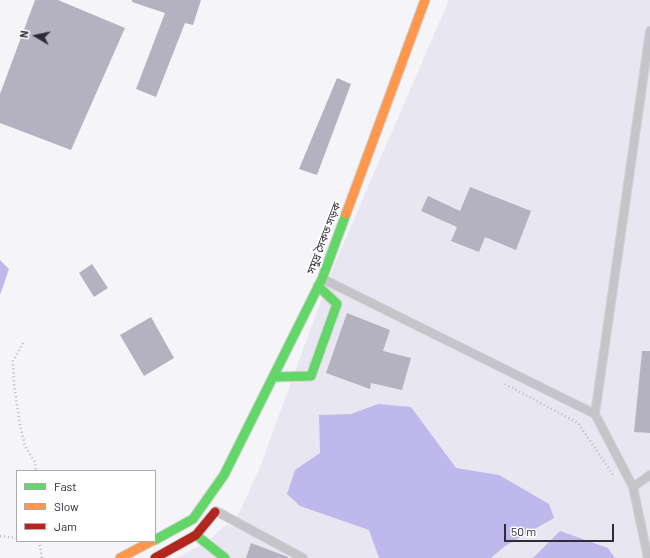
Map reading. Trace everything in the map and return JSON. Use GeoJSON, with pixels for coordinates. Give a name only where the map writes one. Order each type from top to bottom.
{"type":"FeatureCollection","features":[{"type":"Feature","properties":{"kind":"main road","name":"সমুদ্র সৈকত সড়ক"},"geometry":{"type":"LineString","coordinates":[[156,539],[193,519],[224,475],[273,377],[320,282],[425,0]]}},
{"type":"Feature","properties":{"kind":"main road"},"geometry":{"type":"LineString","coordinates":[[273,377],[311,376],[336,304],[320,282]]}},
{"type":"Feature","properties":{"kind":"main road","name":"সমুদ্র সৈকত সড়ক"},"geometry":{"type":"LineString","coordinates":[[155,558],[196,535],[218,504],[224,475]]}},
{"type":"Feature","properties":{"kind":"main road"},"geometry":{"type":"LineString","coordinates":[[196,535],[225,558]]}},
{"type":"Feature","properties":{"kind":"main road","name":"সমুদ্র সৈকত সড়ক"},"geometry":{"type":"LineString","coordinates":[[120,558],[150,542]]}},
{"type":"Feature","properties":{"kind":"lane"},"geometry":{"type":"LineString","coordinates":[[594,414],[650,31]]}},
{"type":"Feature","properties":{"kind":"lane"},"geometry":{"type":"LineString","coordinates":[[320,282],[594,414],[633,487],[648,558]]}},
{"type":"Feature","properties":{"kind":"lane"},"geometry":{"type":"LineString","coordinates":[[633,487],[650,475]]}},
{"type":"Feature","properties":{"kind":"lane"},"geometry":{"type":"LineString","coordinates":[[218,504],[303,558]]}},
{"type":"Feature","properties":{"kind":"path"},"geometry":{"type":"LineString","coordinates":[[23,343],[13,362],[14,385],[25,446],[35,462],[36,470]]}},
{"type":"Feature","properties":{"kind":"path"},"geometry":{"type":"LineString","coordinates":[[501,381],[578,423],[617,481]]}},
{"type":"Feature","properties":{"kind":"path"},"geometry":{"type":"LineString","coordinates":[[0,536],[16,538]]}},
{"type":"Feature","properties":{"kind":"path"},"geometry":{"type":"LineString","coordinates":[[39,542],[42,558]]}},
{"type":"Feature","properties":{"kind":"shaded area"},"geometry":{"type":"Polygon","coordinates":[[[449,0],[650,0],[650,558],[176,558],[205,543],[227,524],[232,527],[235,522],[260,467],[334,265],[449,0]]]}},
{"type":"Feature","properties":{"kind":"shaded area"},"geometry":{"type":"Polygon","coordinates":[[[0,260],[9,269],[0,295],[0,260]]]}},
{"type":"Feature","properties":{"kind":"shaded area"},"geometry":{"type":"Polygon","coordinates":[[[378,404],[411,407],[456,468],[499,475],[549,504],[554,518],[505,546],[491,558],[379,558],[369,530],[300,506],[287,494],[295,470],[320,453],[319,415],[351,414],[378,404]]]}},
{"type":"Feature","properties":{"kind":"shaded area"},"geometry":{"type":"Polygon","coordinates":[[[560,531],[608,548],[615,558],[533,558],[560,531]]]}},
{"type":"Feature","properties":{"kind":"building"},"geometry":{"type":"Polygon","coordinates":[[[35,0],[58,0],[125,28],[71,150],[0,123],[0,94],[35,0]]]}},
{"type":"Feature","properties":{"kind":"building"},"geometry":{"type":"Polygon","coordinates":[[[132,0],[201,0],[193,25],[185,23],[156,97],[136,89],[165,13],[132,2],[132,0]]]}},
{"type":"Feature","properties":{"kind":"building"},"geometry":{"type":"Polygon","coordinates":[[[337,78],[351,84],[317,175],[299,169],[337,78]]]}},
{"type":"Feature","properties":{"kind":"building"},"geometry":{"type":"Polygon","coordinates":[[[470,187],[531,211],[516,250],[485,237],[479,252],[451,241],[457,227],[421,211],[428,196],[460,211],[470,187]]]}},
{"type":"Feature","properties":{"kind":"building"},"geometry":{"type":"Polygon","coordinates":[[[92,264],[108,288],[94,297],[79,273],[92,264]]]}},
{"type":"Feature","properties":{"kind":"building"},"geometry":{"type":"Polygon","coordinates":[[[347,313],[390,330],[383,351],[411,358],[402,390],[371,383],[370,389],[326,373],[347,313]]]}},
{"type":"Feature","properties":{"kind":"building"},"geometry":{"type":"Polygon","coordinates":[[[151,317],[174,358],[144,376],[120,335],[151,317]]]}},
{"type":"Feature","properties":{"kind":"building"},"geometry":{"type":"Polygon","coordinates":[[[642,351],[650,351],[650,433],[634,432],[642,351]]]}},
{"type":"Feature","properties":{"kind":"building"},"geometry":{"type":"Polygon","coordinates":[[[251,543],[288,557],[288,558],[246,558],[251,543]]]}},
{"type":"Feature","properties":{"kind":"traffic: fast"},"geometry":{"type":"LineString","coordinates":[[156,539],[193,519],[224,475],[322,279],[346,214]]}},
{"type":"Feature","properties":{"kind":"traffic: fast"},"geometry":{"type":"LineString","coordinates":[[273,377],[311,376],[337,304],[318,286]]}},
{"type":"Feature","properties":{"kind":"traffic: fast"},"geometry":{"type":"LineString","coordinates":[[196,535],[225,558]]}},
{"type":"Feature","properties":{"kind":"traffic: slow"},"geometry":{"type":"LineString","coordinates":[[346,214],[425,0]]}},
{"type":"Feature","properties":{"kind":"traffic: slow"},"geometry":{"type":"LineString","coordinates":[[120,558],[150,542]]}},
{"type":"Feature","properties":{"kind":"traffic: jam"},"geometry":{"type":"LineString","coordinates":[[155,558],[196,535],[215,512]]}}]}
